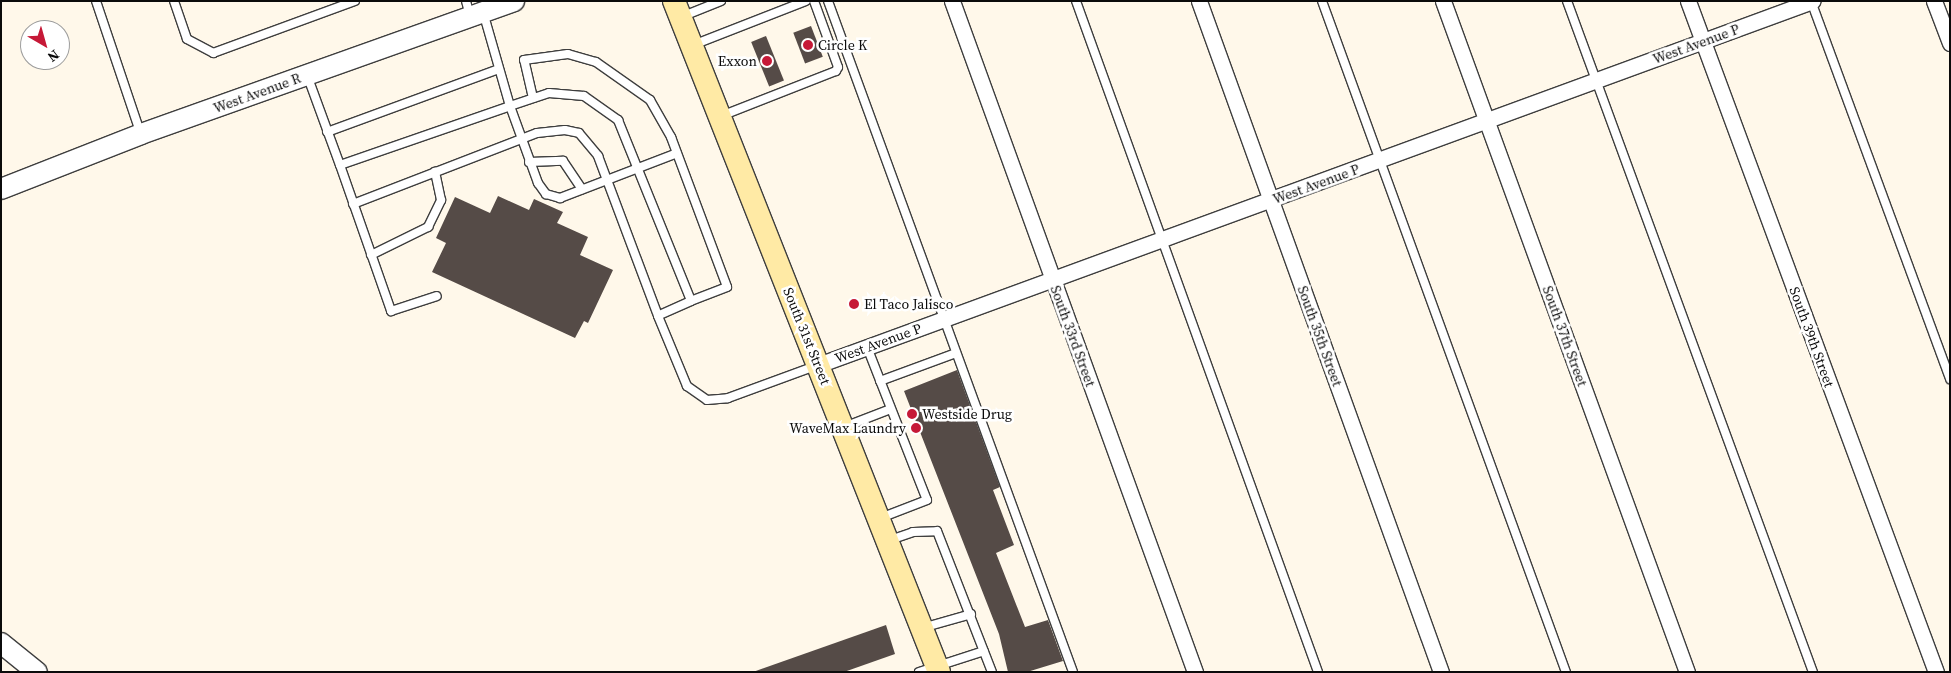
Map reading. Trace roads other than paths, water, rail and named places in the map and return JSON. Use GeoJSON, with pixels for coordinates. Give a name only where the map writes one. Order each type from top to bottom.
{"type":"FeatureCollection","features":[{"type":"Feature","properties":{"kind":"main road","name":"South 31st Street"},"geometry":{"type":"LineString","coordinates":[[678,9],[921,628],[931,670]]}},
{"type":"Feature","properties":{"kind":"street","name":"West Avenue R"},"geometry":{"type":"LineString","coordinates":[[1,189],[141,134],[307,75],[473,10],[514,1]]}},
{"type":"Feature","properties":{"kind":"street","name":"South 33rd Street"},"geometry":{"type":"LineString","coordinates":[[952,1],[1195,672]]}},
{"type":"Feature","properties":{"kind":"street","name":"South 35th Street"},"geometry":{"type":"LineString","coordinates":[[1198,1],[1441,672]]}},
{"type":"Feature","properties":{"kind":"street","name":"South 37th Street"},"geometry":{"type":"LineString","coordinates":[[1443,1],[1687,672]]}},
{"type":"Feature","properties":{"kind":"street","name":"South 39th Street"},"geometry":{"type":"LineString","coordinates":[[1688,1],[1936,672]]}},
{"type":"Feature","properties":{"kind":"street","name":"West Avenue P"},"geometry":{"type":"LineString","coordinates":[[818,364],[1487,122],[1812,1]]}},
{"type":"Feature","properties":{"kind":"street"},"geometry":{"type":"LineString","coordinates":[[1934,1],[1950,43]]}},
{"type":"Feature","properties":{"kind":"street"},"geometry":{"type":"LineString","coordinates":[[1,643],[36,672]]}},
{"type":"Feature","properties":{"kind":"lane"},"geometry":{"type":"LineString","coordinates":[[96,1],[141,134]]}},
{"type":"Feature","properties":{"kind":"lane"},"geometry":{"type":"LineString","coordinates":[[174,1],[188,39],[213,53],[355,1]]}},
{"type":"Feature","properties":{"kind":"lane"},"geometry":{"type":"LineString","coordinates":[[692,46],[806,1]]}},
{"type":"Feature","properties":{"kind":"lane"},"geometry":{"type":"LineString","coordinates":[[720,116],[836,71],[838,66],[814,1]]}},
{"type":"Feature","properties":{"kind":"lane"},"geometry":{"type":"LineString","coordinates":[[828,1],[1073,672]]}},
{"type":"Feature","properties":{"kind":"lane"},"geometry":{"type":"LineString","coordinates":[[1076,1],[1318,672]]}},
{"type":"Feature","properties":{"kind":"lane"},"geometry":{"type":"LineString","coordinates":[[1322,1],[1382,160],[1566,672]]}},
{"type":"Feature","properties":{"kind":"lane"},"geometry":{"type":"LineString","coordinates":[[1567,1],[1813,672]]}},
{"type":"Feature","properties":{"kind":"lane"},"geometry":{"type":"LineString","coordinates":[[1812,1],[1950,378]]}},
{"type":"Feature","properties":{"kind":"lane"},"geometry":{"type":"LineString","coordinates":[[678,9],[719,2]]}},
{"type":"Feature","properties":{"kind":"lane"},"geometry":{"type":"LineString","coordinates":[[473,10],[499,69],[529,162],[546,194],[560,198],[677,153]]}},
{"type":"Feature","properties":{"kind":"lane"},"geometry":{"type":"LineString","coordinates":[[533,98],[524,60],[568,54],[596,62],[650,100],[677,153],[728,287],[658,316]]}},
{"type":"Feature","properties":{"kind":"lane"},"geometry":{"type":"LineString","coordinates":[[327,132],[499,69]]}},
{"type":"Feature","properties":{"kind":"lane"},"geometry":{"type":"LineString","coordinates":[[307,75],[391,311],[437,296]]}},
{"type":"Feature","properties":{"kind":"lane"},"geometry":{"type":"LineString","coordinates":[[340,165],[549,92],[584,96],[618,120],[639,168],[691,302]]}},
{"type":"Feature","properties":{"kind":"lane"},"geometry":{"type":"LineString","coordinates":[[353,204],[521,139],[554,130],[578,132],[593,146],[687,386],[707,400],[728,398],[818,364]]}},
{"type":"Feature","properties":{"kind":"lane"},"geometry":{"type":"LineString","coordinates":[[529,162],[563,161],[582,189]]}},
{"type":"Feature","properties":{"kind":"lane"},"geometry":{"type":"LineString","coordinates":[[372,255],[428,228],[441,200],[434,172]]}},
{"type":"Feature","properties":{"kind":"lane"},"geometry":{"type":"LineString","coordinates":[[867,347],[927,500],[878,518]]}},
{"type":"Feature","properties":{"kind":"lane"},"geometry":{"type":"LineString","coordinates":[[880,381],[956,352]]}},
{"type":"Feature","properties":{"kind":"lane"},"geometry":{"type":"LineString","coordinates":[[843,427],[891,409]]}},
{"type":"Feature","properties":{"kind":"lane"},"geometry":{"type":"LineString","coordinates":[[887,541],[913,532],[937,531],[971,614],[992,672]]}},
{"type":"Feature","properties":{"kind":"lane"},"geometry":{"type":"LineString","coordinates":[[921,628],[971,614]]}},
{"type":"Feature","properties":{"kind":"lane"},"geometry":{"type":"LineString","coordinates":[[931,670],[984,651]]}},
{"type":"Feature","properties":{"kind":"place","name":"Circle K"},"geometry":{"type":"Point","coordinates":[808,45]}},
{"type":"Feature","properties":{"kind":"place","name":"Exxon"},"geometry":{"type":"Point","coordinates":[767,61]}},
{"type":"Feature","properties":{"kind":"place","name":"El Taco Jalisco"},"geometry":{"type":"Point","coordinates":[854,304]}},
{"type":"Feature","properties":{"kind":"place","name":"Westside Drug"},"geometry":{"type":"Point","coordinates":[912,414]}},
{"type":"Feature","properties":{"kind":"place","name":"WaveMax Laundry"},"geometry":{"type":"Point","coordinates":[916,428]}}]}
